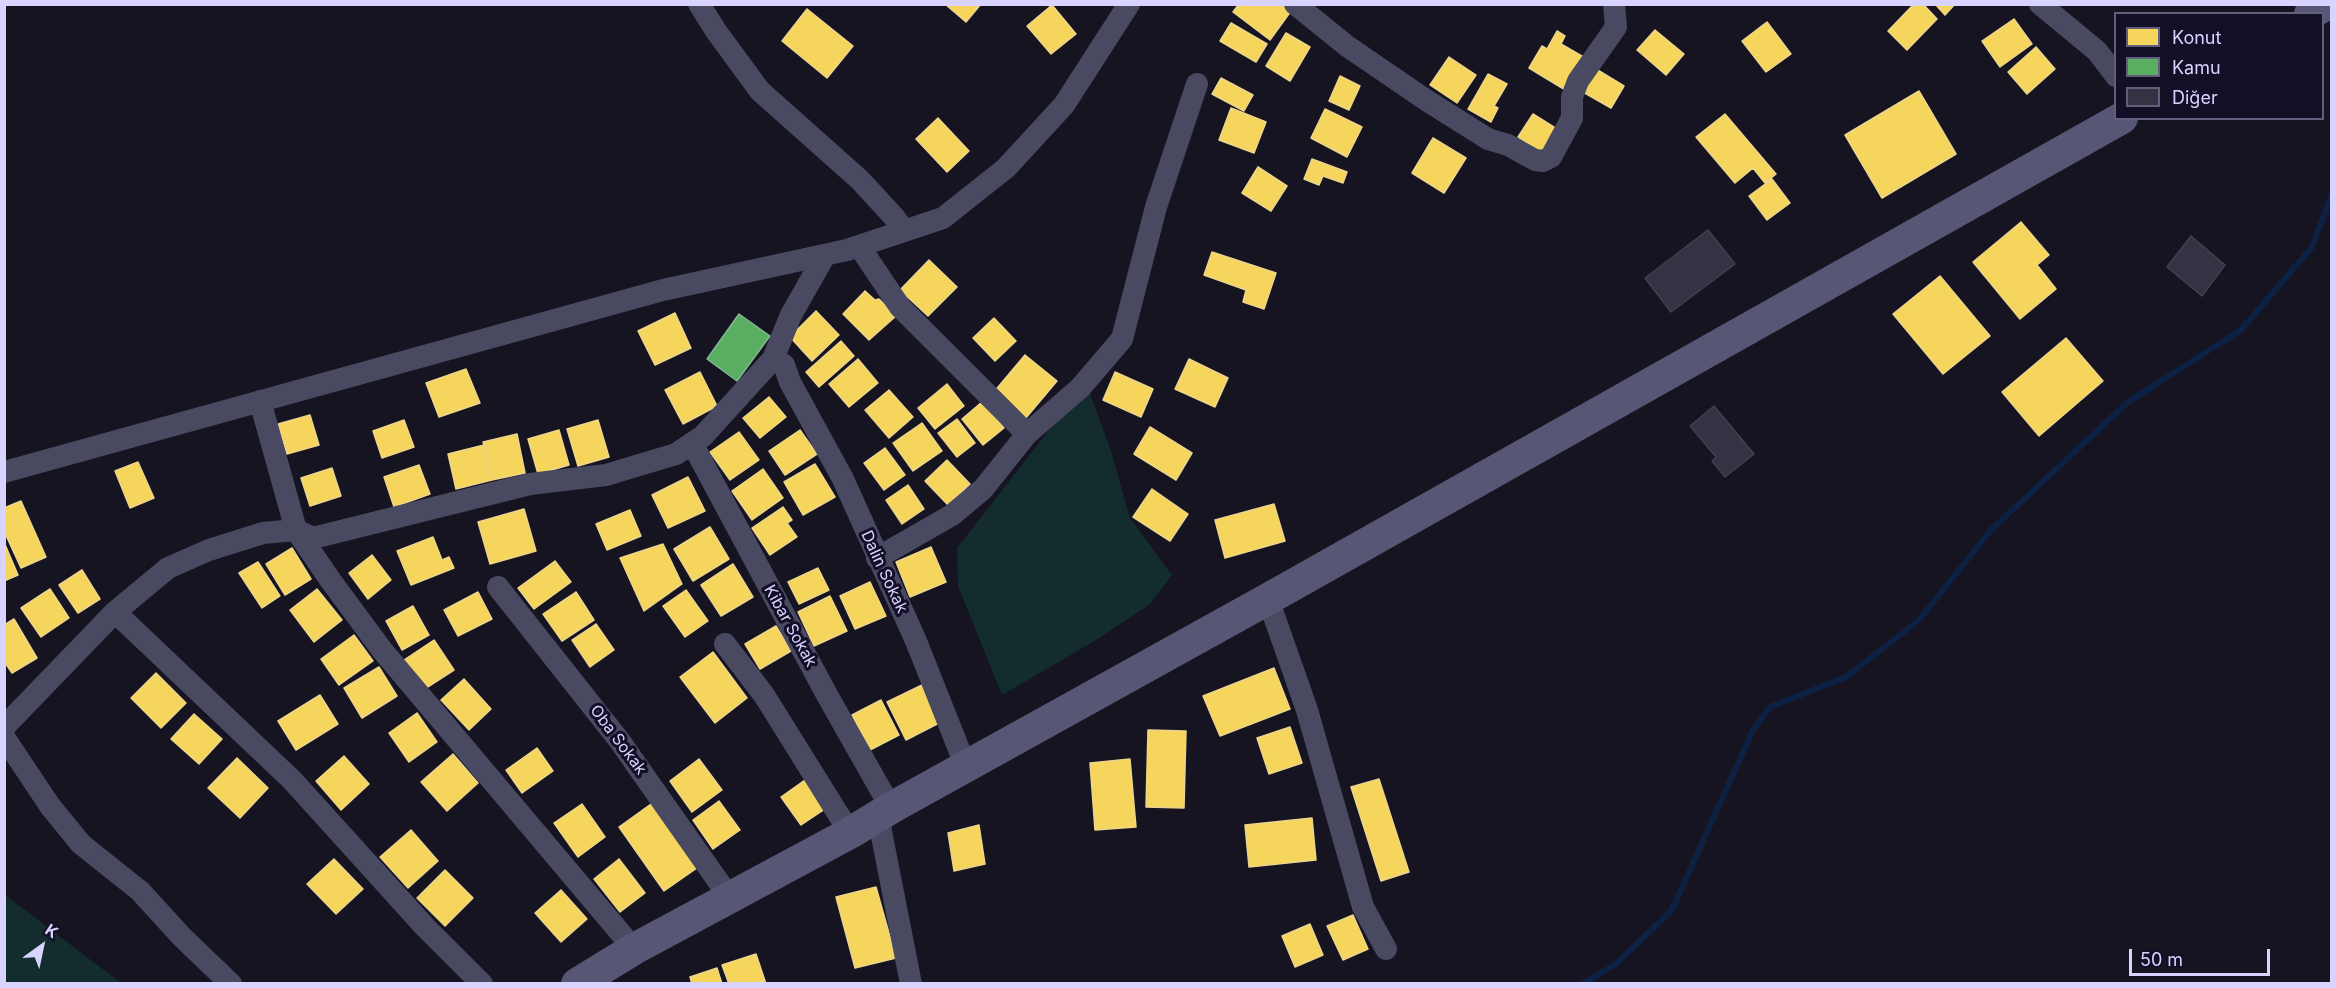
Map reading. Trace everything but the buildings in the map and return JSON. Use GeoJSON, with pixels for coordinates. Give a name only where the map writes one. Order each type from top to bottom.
{"type":"FeatureCollection","features":[{"type":"Feature","properties":{"kind":"main road"},"geometry":{"type":"LineString","coordinates":[[2313,12],[2326,4]]}},
{"type":"Feature","properties":{"kind":"main road"},"geometry":{"type":"LineString","coordinates":[[577,984],[634,949],[850,833],[2118,120]]}},
{"type":"Feature","properties":{"kind":"street"},"geometry":{"type":"LineString","coordinates":[[699,4],[760,91],[860,180],[904,231]]}},
{"type":"Feature","properties":{"kind":"street"},"geometry":{"type":"LineString","coordinates":[[4,472],[663,290],[859,246],[943,218],[1006,168],[1064,105],[1129,4]]}},
{"type":"Feature","properties":{"kind":"street"},"geometry":{"type":"LineString","coordinates":[[1295,4],[1347,46],[1426,100],[1488,139],[1508,145],[1535,160],[1543,161],[1551,157],[1572,118],[1572,97],[1578,81],[1616,27],[1614,4]]}},
{"type":"Feature","properties":{"kind":"street"},"geometry":{"type":"LineString","coordinates":[[2040,4],[2097,51],[2114,75]]}},
{"type":"Feature","properties":{"kind":"street"},"geometry":{"type":"LineString","coordinates":[[877,558],[952,515],[984,489],[1027,434],[1080,388],[1122,339],[1156,207],[1197,84]]}},
{"type":"Feature","properties":{"kind":"street"},"geometry":{"type":"LineString","coordinates":[[859,246],[900,307],[1027,434]]}},
{"type":"Feature","properties":{"kind":"street"},"geometry":{"type":"LineString","coordinates":[[4,727],[115,612],[168,568],[209,550],[263,533],[296,530],[313,538],[530,484],[606,475],[676,454],[703,436],[772,359],[790,315],[825,255]]}},
{"type":"Feature","properties":{"kind":"street","name":"Dalin Sokak"},"geometry":{"type":"LineString","coordinates":[[772,359],[784,365],[790,382],[843,479],[916,641],[966,767]]}},
{"type":"Feature","properties":{"kind":"street"},"geometry":{"type":"LineString","coordinates":[[260,401],[296,530],[382,650],[634,949]]}},
{"type":"Feature","properties":{"kind":"street","name":"Kibar Sokak"},"geometry":{"type":"LineString","coordinates":[[692,443],[821,685],[885,812],[911,984]]}},
{"type":"Feature","properties":{"kind":"street","name":"Oba Sokak"},"geometry":{"type":"LineString","coordinates":[[498,587],[620,740],[730,898]]}},
{"type":"Feature","properties":{"kind":"street"},"geometry":{"type":"LineString","coordinates":[[1268,599],[1307,710],[1363,907],[1386,949]]}},
{"type":"Feature","properties":{"kind":"street"},"geometry":{"type":"LineString","coordinates":[[115,612],[292,780],[426,928],[482,984]]}},
{"type":"Feature","properties":{"kind":"street"},"geometry":{"type":"LineString","coordinates":[[725,644],[764,695],[850,833]]}},
{"type":"Feature","properties":{"kind":"street"},"geometry":{"type":"LineString","coordinates":[[4,737],[50,806],[81,844],[140,891],[182,937],[231,984]]}},
{"type":"Feature","properties":{"kind":"green space"},"geometry":{"type":"Polygon","coordinates":[[[1088,388],[1111,451],[1130,518],[1172,575],[1149,605],[1093,642],[1002,695],[958,586],[957,548],[1053,425],[1088,388]]]}},
{"type":"Feature","properties":{"kind":"green space"},"geometry":{"type":"Polygon","coordinates":[[[5,895],[121,983],[5,983],[5,895]]]}},
{"type":"Feature","properties":{"kind":"waterway"},"geometry":{"type":"LineString","coordinates":[[1582,984],[1616,964],[1672,910],[1753,730],[1770,707],[1846,677],[1919,620],[1991,530],[2128,402],[2241,330],[2312,247],[2332,194]]}}]}
